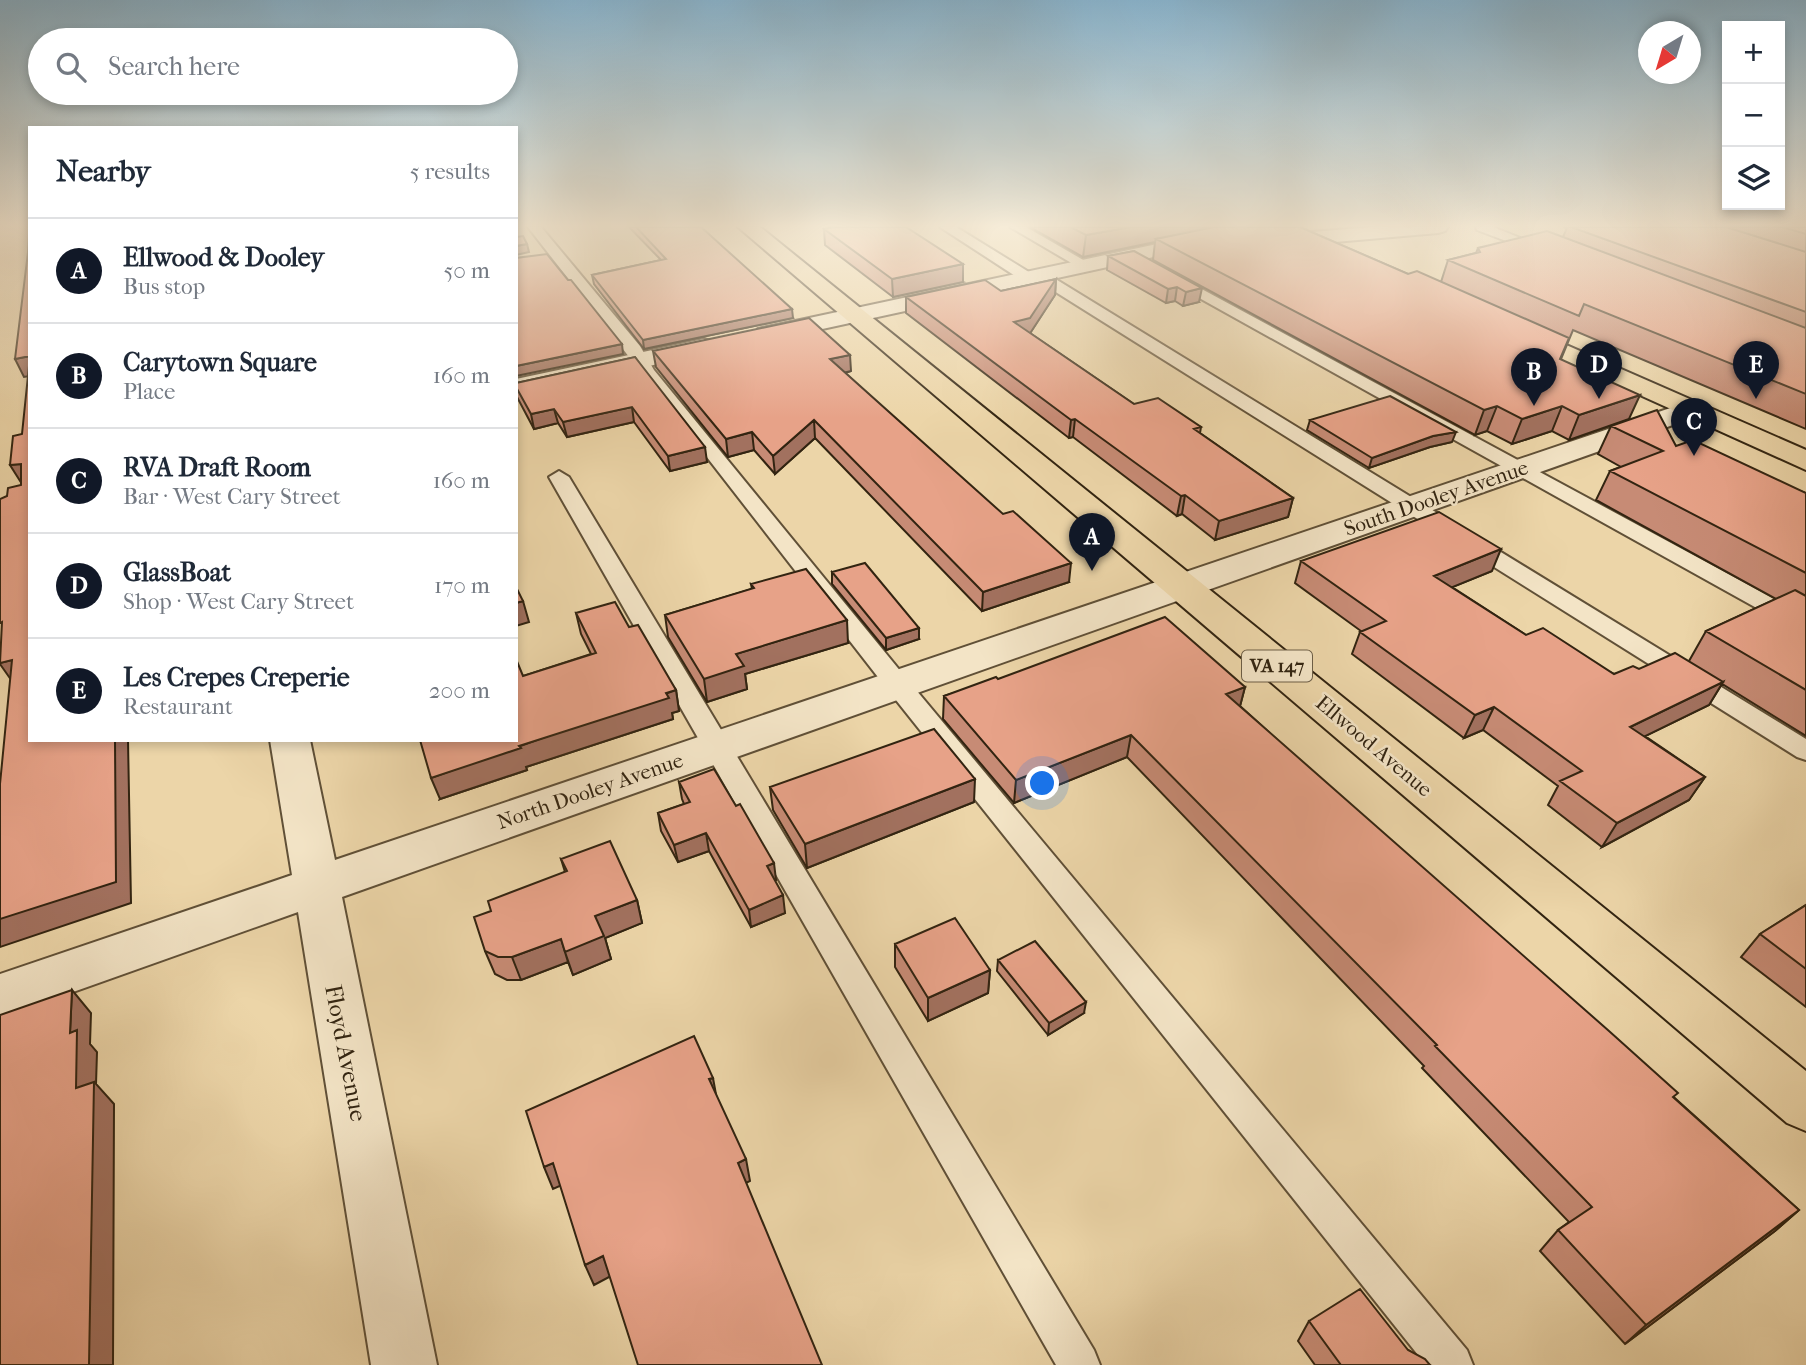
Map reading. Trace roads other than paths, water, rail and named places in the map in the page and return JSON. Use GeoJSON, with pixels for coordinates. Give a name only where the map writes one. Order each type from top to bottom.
{"type":"FeatureCollection","features":[{"type":"Feature","properties":{"kind":"main road","name":"Ellwood Avenue"},"geometry":{"type":"LineString","coordinates":[[826,291],[1806,1105]]}},
{"type":"Feature","properties":{"kind":"main road"},"geometry":{"type":"LineString","coordinates":[[1501,323],[1806,461]]}},
{"type":"Feature","properties":{"kind":"street"},"geometry":{"type":"LineString","coordinates":[[749,338],[969,291]]}},
{"type":"Feature","properties":{"kind":"street"},"geometry":{"type":"LineString","coordinates":[[518,387],[722,343]]}},
{"type":"Feature","properties":{"kind":"street","name":"South Dooley Avenue"},"geometry":{"type":"LineString","coordinates":[[1181,586],[1691,409]]}},
{"type":"Feature","properties":{"kind":"street","name":"North Dooley Avenue"},"geometry":{"type":"LineString","coordinates":[[0,996],[1181,586]]}},
{"type":"Feature","properties":{"kind":"street","name":"Floyd Avenue"},"geometry":{"type":"LineString","coordinates":[[289,742],[404,1365]]}},
{"type":"Feature","properties":{"kind":"lane"},"geometry":{"type":"LineString","coordinates":[[581,291],[642,360],[647,372],[897,684],[1452,1365]]}},
{"type":"Feature","properties":{"kind":"lane"},"geometry":{"type":"LineString","coordinates":[[1056,291],[1413,506],[1806,751]]}},
{"type":"Feature","properties":{"kind":"lane"},"geometry":{"type":"LineString","coordinates":[[1196,291],[1806,626]]}},
{"type":"Feature","properties":{"kind":"lane"},"geometry":{"type":"LineString","coordinates":[[559,477],[1079,1365]]}},
{"type":"Feature","properties":{"kind":"place","name":"GlassBoat"},"geometry":{"type":"Point","coordinates":[1599,399]}},
{"type":"Feature","properties":{"kind":"place","name":"Les Crepes Creperie"},"geometry":{"type":"Point","coordinates":[1756,399]}},
{"type":"Feature","properties":{"kind":"place","name":"Carytown Square"},"geometry":{"type":"Point","coordinates":[1534,406]}},
{"type":"Feature","properties":{"kind":"place","name":"RVA Draft Room"},"geometry":{"type":"Point","coordinates":[1694,456]}},
{"type":"Feature","properties":{"kind":"place","name":"Ellwood & Dooley"},"geometry":{"type":"Point","coordinates":[1092,571]}}]}
